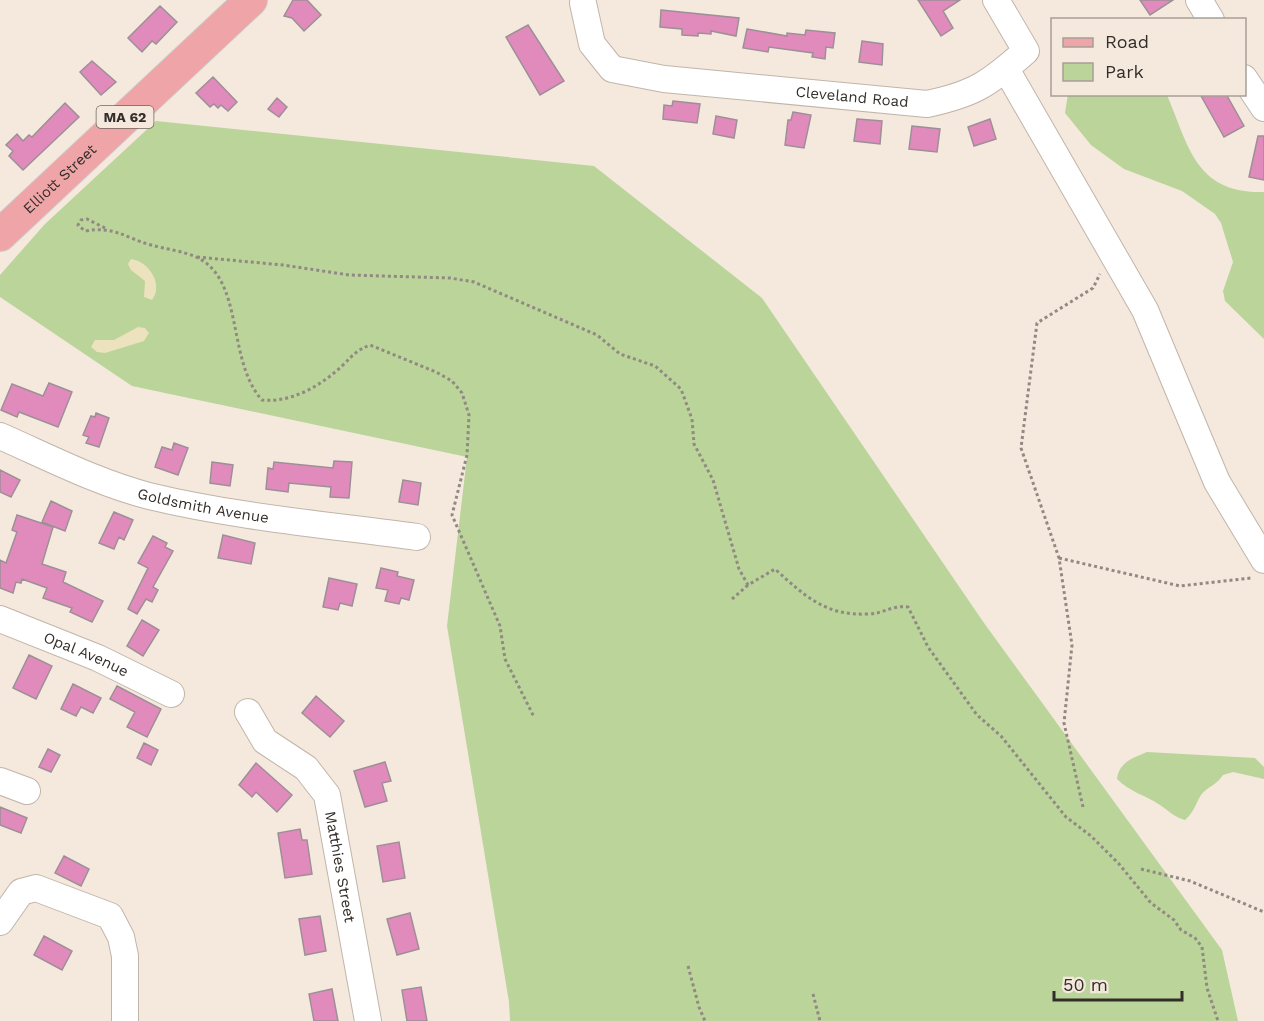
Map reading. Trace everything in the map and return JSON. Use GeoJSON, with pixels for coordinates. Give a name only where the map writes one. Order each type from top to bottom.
{"type":"FeatureCollection","features":[{"type":"Feature","properties":{"kind":"main road","name":"Elliott Street"},"geometry":{"type":"LineString","coordinates":[[0,235],[251,0]]}},
{"type":"Feature","properties":{"kind":"street","name":"Cleveland Road"},"geometry":{"type":"LineString","coordinates":[[583,3],[592,44],[612,69],[664,79],[927,104],[963,97],[988,84],[1026,51],[996,0]]}},
{"type":"Feature","properties":{"kind":"street"},"geometry":{"type":"LineString","coordinates":[[1199,0],[1209,18]]}},
{"type":"Feature","properties":{"kind":"street"},"geometry":{"type":"LineString","coordinates":[[1006,69],[1145,310],[1217,482],[1260,569]]}},
{"type":"Feature","properties":{"kind":"street"},"geometry":{"type":"LineString","coordinates":[[1246,80],[1263,108]]}},
{"type":"Feature","properties":{"kind":"street","name":"Goldsmith Avenue"},"geometry":{"type":"LineString","coordinates":[[0,436],[93,476],[147,495],[273,518],[417,537]]}},
{"type":"Feature","properties":{"kind":"street","name":"Opal Avenue"},"geometry":{"type":"LineString","coordinates":[[0,619],[98,658],[171,694]]}},
{"type":"Feature","properties":{"kind":"street","name":"Matthies Street"},"geometry":{"type":"LineString","coordinates":[[248,712],[265,741],[306,768],[327,795],[368,1021]]}},
{"type":"Feature","properties":{"kind":"street"},"geometry":{"type":"LineString","coordinates":[[0,781],[27,791]]}},
{"type":"Feature","properties":{"kind":"street"},"geometry":{"type":"LineString","coordinates":[[0,922],[21,891],[36,888],[110,916],[121,937],[125,956],[125,1021]]}},
{"type":"Feature","properties":{"kind":"path"},"geometry":{"type":"LineString","coordinates":[[105,228],[85,231],[78,225],[81,220],[87,219],[144,243],[197,257],[283,265],[349,275],[450,278],[474,282],[597,335],[620,354],[655,366],[681,388],[693,419],[694,444],[713,480],[738,569],[748,585]]}},
{"type":"Feature","properties":{"kind":"path"},"geometry":{"type":"LineString","coordinates":[[1083,807],[1064,723],[1072,645],[1059,558],[1021,448],[1037,323],[1093,288],[1110,250]]}},
{"type":"Feature","properties":{"kind":"path"},"geometry":{"type":"LineString","coordinates":[[197,257],[215,274],[228,293],[239,358],[252,388],[262,400],[274,401],[313,388],[343,365],[355,351],[370,345],[436,372],[452,381],[462,393],[469,415],[467,455],[452,515],[500,626],[505,659],[534,717]]}},
{"type":"Feature","properties":{"kind":"path"},"geometry":{"type":"LineString","coordinates":[[1059,558],[1180,586],[1260,569]]}},
{"type":"Feature","properties":{"kind":"path"},"geometry":{"type":"LineString","coordinates":[[732,599],[748,585],[776,569],[810,600],[829,608],[870,614],[896,605],[908,607],[928,647],[977,715],[1001,736],[1066,818],[1112,856],[1151,903],[1174,921],[1181,930],[1195,938],[1202,947],[1207,988],[1218,1021]]}},
{"type":"Feature","properties":{"kind":"path"},"geometry":{"type":"LineString","coordinates":[[1141,869],[1190,881],[1264,912]]}},
{"type":"Feature","properties":{"kind":"path"},"geometry":{"type":"LineString","coordinates":[[688,966],[705,1021]]}},
{"type":"Feature","properties":{"kind":"path"},"geometry":{"type":"LineString","coordinates":[[813,994],[820,1021]]}},
{"type":"Feature","properties":{"kind":"green space"},"geometry":{"type":"Polygon","coordinates":[[[1068,96],[1167,96],[1189,149],[1209,176],[1223,185],[1241,191],[1264,192],[1264,339],[1225,301],[1223,291],[1233,262],[1221,223],[1215,214],[1182,191],[1124,169],[1091,145],[1065,113],[1068,96]]]}},
{"type":"Feature","properties":{"kind":"green space"},"geometry":{"type":"Polygon","coordinates":[[[156,121],[594,166],[762,298],[984,623],[1222,950],[1238,1021],[510,1021],[509,1002],[447,626],[467,457],[132,386],[0,297],[0,275],[45,224],[156,121]]]}},
{"type":"Feature","properties":{"kind":"green space"},"geometry":{"type":"Polygon","coordinates":[[[1147,752],[1255,758],[1264,767],[1264,779],[1233,772],[1223,775],[1201,795],[1185,820],[1117,779],[1124,765],[1147,752]]]}},
{"type":"Feature","properties":{"kind":"sand"},"geometry":{"type":"Polygon","coordinates":[[[131,259],[144,264],[153,275],[156,288],[152,300],[144,297],[145,281],[131,270],[128,264],[131,259]]]}},
{"type":"Feature","properties":{"kind":"sand"},"geometry":{"type":"Polygon","coordinates":[[[138,327],[145,328],[149,333],[144,341],[105,353],[97,352],[91,347],[95,340],[114,340],[138,327]]]}},
{"type":"Feature","properties":{"kind":"building"},"geometry":{"type":"Polygon","coordinates":[[[293,0],[307,0],[321,15],[304,31],[292,18],[284,16],[293,0]]]}},
{"type":"Feature","properties":{"kind":"building"},"geometry":{"type":"Polygon","coordinates":[[[918,0],[960,0],[943,11],[953,28],[941,36],[918,0]]]}},
{"type":"Feature","properties":{"kind":"building"},"geometry":{"type":"Polygon","coordinates":[[[1140,0],[1173,0],[1150,15],[1140,0]]]}},
{"type":"Feature","properties":{"kind":"building"},"geometry":{"type":"Polygon","coordinates":[[[160,6],[177,22],[156,44],[152,41],[142,52],[128,38],[160,6]]]}},
{"type":"Feature","properties":{"kind":"building"},"geometry":{"type":"Polygon","coordinates":[[[661,10],[739,18],[736,36],[711,31],[711,34],[698,33],[698,36],[682,35],[682,29],[660,27],[661,10]]]}},
{"type":"Feature","properties":{"kind":"building"},"geometry":{"type":"Polygon","coordinates":[[[528,25],[564,81],[540,95],[506,37],[528,25]]]}},
{"type":"Feature","properties":{"kind":"building"},"geometry":{"type":"Polygon","coordinates":[[[747,29],[787,36],[787,33],[805,35],[806,30],[835,33],[833,48],[826,47],[825,59],[812,57],[813,53],[769,47],[768,52],[743,48],[747,29]]]}},
{"type":"Feature","properties":{"kind":"building"},"geometry":{"type":"Polygon","coordinates":[[[862,41],[883,44],[882,65],[859,62],[862,41]]]}},
{"type":"Feature","properties":{"kind":"building"},"geometry":{"type":"Polygon","coordinates":[[[92,61],[116,82],[101,95],[80,72],[92,61]]]}},
{"type":"Feature","properties":{"kind":"building"},"geometry":{"type":"Polygon","coordinates":[[[213,77],[237,102],[228,111],[221,105],[218,108],[214,104],[210,107],[196,93],[213,77]]]}},
{"type":"Feature","properties":{"kind":"building"},"geometry":{"type":"Polygon","coordinates":[[[1201,96],[1227,96],[1244,126],[1224,137],[1201,96]]]}},
{"type":"Feature","properties":{"kind":"building"},"geometry":{"type":"Polygon","coordinates":[[[277,98],[287,107],[279,117],[268,109],[277,98]]]}},
{"type":"Feature","properties":{"kind":"building"},"geometry":{"type":"Polygon","coordinates":[[[673,101],[700,104],[697,123],[663,119],[664,105],[672,106],[673,101]]]}},
{"type":"Feature","properties":{"kind":"building"},"geometry":{"type":"Polygon","coordinates":[[[65,103],[79,117],[23,170],[9,156],[13,151],[6,145],[17,134],[23,141],[29,135],[32,137],[65,103]]]}},
{"type":"Feature","properties":{"kind":"building"},"geometry":{"type":"Polygon","coordinates":[[[793,112],[811,115],[804,148],[785,145],[788,120],[791,120],[793,112]]]}},
{"type":"Feature","properties":{"kind":"building"},"geometry":{"type":"Polygon","coordinates":[[[716,116],[737,120],[734,138],[713,134],[716,116]]]}},
{"type":"Feature","properties":{"kind":"building"},"geometry":{"type":"Polygon","coordinates":[[[857,119],[882,121],[880,144],[854,141],[857,119]]]}},
{"type":"Feature","properties":{"kind":"building"},"geometry":{"type":"Polygon","coordinates":[[[990,119],[996,139],[974,146],[968,127],[990,119]]]}},
{"type":"Feature","properties":{"kind":"building"},"geometry":{"type":"Polygon","coordinates":[[[912,126],[940,129],[937,152],[909,149],[912,126]]]}},
{"type":"Feature","properties":{"kind":"building"},"geometry":{"type":"Polygon","coordinates":[[[1258,136],[1264,136],[1264,180],[1249,177],[1258,136]]]}},
{"type":"Feature","properties":{"kind":"building"},"geometry":{"type":"Polygon","coordinates":[[[49,383],[72,392],[58,427],[19,412],[17,417],[1,410],[12,384],[43,396],[49,383]]]}},
{"type":"Feature","properties":{"kind":"building"},"geometry":{"type":"Polygon","coordinates":[[[96,413],[109,418],[99,447],[86,443],[89,437],[83,435],[91,416],[95,417],[96,413]]]}},
{"type":"Feature","properties":{"kind":"building"},"geometry":{"type":"Polygon","coordinates":[[[174,443],[188,448],[178,475],[155,467],[162,447],[172,450],[174,443]]]}},
{"type":"Feature","properties":{"kind":"building"},"geometry":{"type":"Polygon","coordinates":[[[334,461],[352,462],[349,498],[330,497],[331,487],[289,483],[288,492],[266,489],[268,468],[273,469],[274,462],[333,468],[334,461]]]}},
{"type":"Feature","properties":{"kind":"building"},"geometry":{"type":"Polygon","coordinates":[[[212,462],[233,465],[230,486],[210,483],[212,462]]]}},
{"type":"Feature","properties":{"kind":"building"},"geometry":{"type":"Polygon","coordinates":[[[0,470],[20,480],[11,497],[0,492],[0,470]]]}},
{"type":"Feature","properties":{"kind":"building"},"geometry":{"type":"Polygon","coordinates":[[[403,480],[421,483],[418,505],[399,502],[403,480]]]}},
{"type":"Feature","properties":{"kind":"building"},"geometry":{"type":"Polygon","coordinates":[[[51,501],[72,511],[65,531],[42,522],[51,501]]]}},
{"type":"Feature","properties":{"kind":"building"},"geometry":{"type":"Polygon","coordinates":[[[114,512],[133,520],[124,540],[119,537],[114,549],[99,543],[114,512]]]}},
{"type":"Feature","properties":{"kind":"building"},"geometry":{"type":"Polygon","coordinates":[[[17,515],[53,527],[42,564],[66,572],[63,582],[103,601],[92,622],[70,612],[72,608],[43,598],[47,588],[22,579],[21,583],[16,582],[13,593],[0,588],[0,560],[6,563],[17,532],[12,530],[17,515]]]}},
{"type":"Feature","properties":{"kind":"building"},"geometry":{"type":"Polygon","coordinates":[[[223,535],[255,543],[251,564],[218,558],[223,535]]]}},
{"type":"Feature","properties":{"kind":"building"},"geometry":{"type":"Polygon","coordinates":[[[153,536],[167,543],[165,547],[173,551],[153,587],[158,590],[152,602],[146,599],[137,614],[128,609],[148,568],[138,563],[153,536]]]}},
{"type":"Feature","properties":{"kind":"building"},"geometry":{"type":"Polygon","coordinates":[[[381,568],[398,572],[397,576],[414,580],[409,600],[401,598],[399,604],[385,601],[388,590],[376,588],[381,568]]]}},
{"type":"Feature","properties":{"kind":"building"},"geometry":{"type":"Polygon","coordinates":[[[329,578],[357,584],[352,606],[340,603],[338,610],[323,607],[329,578]]]}},
{"type":"Feature","properties":{"kind":"building"},"geometry":{"type":"Polygon","coordinates":[[[142,620],[159,630],[143,656],[127,646],[142,620]]]}},
{"type":"Feature","properties":{"kind":"building"},"geometry":{"type":"Polygon","coordinates":[[[29,655],[52,666],[36,699],[13,688],[29,655]]]}},
{"type":"Feature","properties":{"kind":"building"},"geometry":{"type":"Polygon","coordinates":[[[73,684],[101,698],[93,713],[81,707],[76,716],[61,709],[73,684]]]}},
{"type":"Feature","properties":{"kind":"building"},"geometry":{"type":"Polygon","coordinates":[[[117,686],[161,709],[147,737],[127,727],[135,712],[110,699],[117,686]]]}},
{"type":"Feature","properties":{"kind":"building"},"geometry":{"type":"Polygon","coordinates":[[[316,696],[344,721],[330,737],[302,713],[316,696]]]}},
{"type":"Feature","properties":{"kind":"building"},"geometry":{"type":"Polygon","coordinates":[[[144,743],[158,750],[151,765],[137,758],[144,743]]]}},
{"type":"Feature","properties":{"kind":"building"},"geometry":{"type":"Polygon","coordinates":[[[48,749],[60,755],[51,772],[39,767],[48,749]]]}},
{"type":"Feature","properties":{"kind":"building"},"geometry":{"type":"Polygon","coordinates":[[[385,762],[391,781],[382,783],[387,801],[365,807],[354,771],[385,762]]]}},
{"type":"Feature","properties":{"kind":"building"},"geometry":{"type":"Polygon","coordinates":[[[256,763],[292,795],[277,812],[256,792],[252,797],[239,785],[256,763]]]}},
{"type":"Feature","properties":{"kind":"building"},"geometry":{"type":"Polygon","coordinates":[[[0,807],[27,818],[21,833],[0,825],[0,807]]]}},
{"type":"Feature","properties":{"kind":"building"},"geometry":{"type":"Polygon","coordinates":[[[300,829],[302,840],[307,840],[312,874],[285,878],[278,833],[300,829]]]}},
{"type":"Feature","properties":{"kind":"building"},"geometry":{"type":"Polygon","coordinates":[[[399,842],[405,878],[383,882],[377,846],[399,842]]]}},
{"type":"Feature","properties":{"kind":"building"},"geometry":{"type":"Polygon","coordinates":[[[64,856],[89,869],[81,886],[55,873],[64,856]]]}},
{"type":"Feature","properties":{"kind":"building"},"geometry":{"type":"Polygon","coordinates":[[[410,913],[419,949],[397,955],[387,919],[410,913]]]}},
{"type":"Feature","properties":{"kind":"building"},"geometry":{"type":"Polygon","coordinates":[[[320,916],[326,951],[305,955],[299,919],[320,916]]]}},
{"type":"Feature","properties":{"kind":"building"},"geometry":{"type":"Polygon","coordinates":[[[44,936],[72,951],[62,970],[34,955],[44,936]]]}},
{"type":"Feature","properties":{"kind":"building"},"geometry":{"type":"Polygon","coordinates":[[[421,987],[427,1021],[407,1021],[402,990],[421,987]]]}},
{"type":"Feature","properties":{"kind":"building"},"geometry":{"type":"Polygon","coordinates":[[[332,989],[338,1021],[314,1021],[309,994],[332,989]]]}}]}
